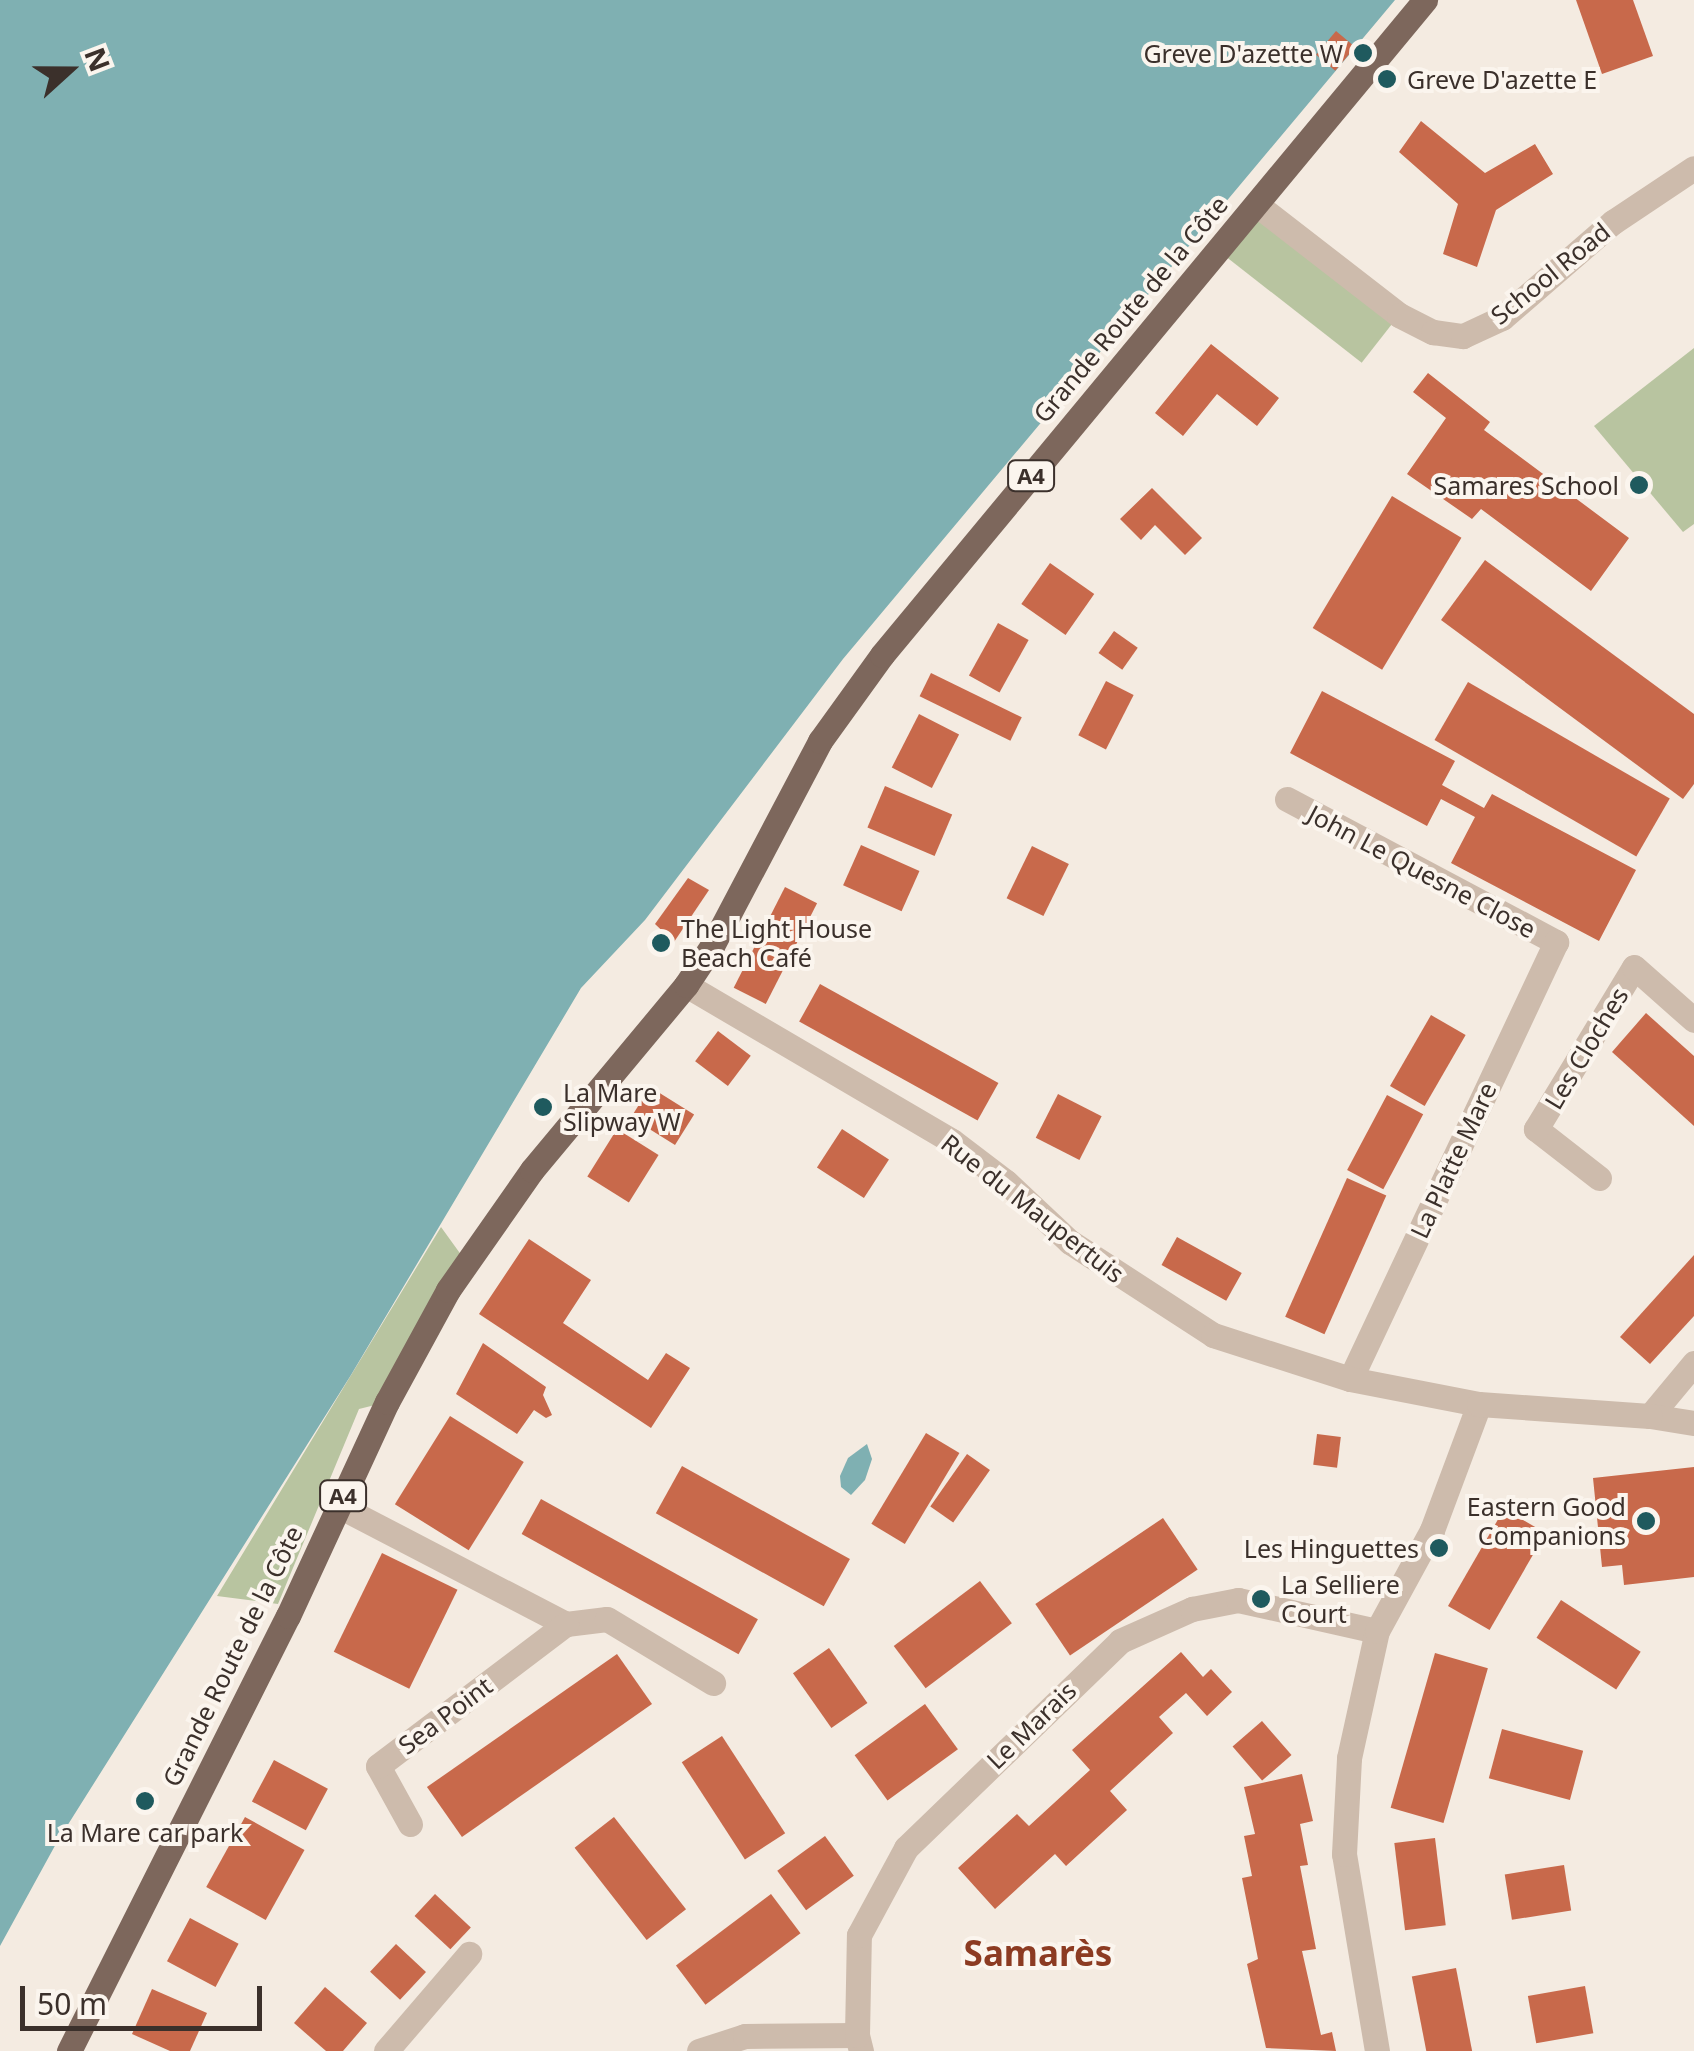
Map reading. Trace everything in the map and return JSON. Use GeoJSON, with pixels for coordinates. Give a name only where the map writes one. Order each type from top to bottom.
{"type":"FeatureCollection","features":[{"type":"Feature","properties":{"kind":"main road","name":"Grande Route de la Côte"},"geometry":{"type":"LineString","coordinates":[[69,2051],[387,1402],[448,1290],[532,1170],[686,986],[712,946],[820,740],[882,655],[1425,0]]}},
{"type":"Feature","properties":{"kind":"street","name":"School Road"},"geometry":{"type":"LineString","coordinates":[[1256,204],[1399,315],[1433,332],[1462,336],[1502,318],[1613,222],[1694,168]]}},
{"type":"Feature","properties":{"kind":"street","name":"John Le Quesne Close"},"geometry":{"type":"LineString","coordinates":[[1288,799],[1556,942]]}},
{"type":"Feature","properties":{"kind":"street","name":"La Platte Mare"},"geometry":{"type":"LineString","coordinates":[[1350,1378],[1556,942]]}},
{"type":"Feature","properties":{"kind":"street","name":"Les Cloches"},"geometry":{"type":"LineString","coordinates":[[1599,1178],[1536,1130],[1634,967],[1694,1020]]}},
{"type":"Feature","properties":{"kind":"street","name":"Rue du Maupertuis"},"geometry":{"type":"LineString","coordinates":[[686,986],[952,1141],[1006,1182],[1070,1242],[1149,1298],[1213,1335],[1251,1351],[1350,1378],[1479,1404],[1650,1416],[1694,1423]]}},
{"type":"Feature","properties":{"kind":"street"},"geometry":{"type":"LineString","coordinates":[[1650,1416],[1694,1362]]}},
{"type":"Feature","properties":{"kind":"street"},"geometry":{"type":"LineString","coordinates":[[1378,2051],[1344,1854],[1349,1758],[1377,1631],[1432,1530],[1479,1404]]}},
{"type":"Feature","properties":{"kind":"street"},"geometry":{"type":"LineString","coordinates":[[339,1506],[566,1624],[607,1620],[712,1683]]}},
{"type":"Feature","properties":{"kind":"street","name":"Le Marais"},"geometry":{"type":"LineString","coordinates":[[859,2043],[859,1935],[906,1848],[1120,1641],[1192,1609],[1238,1600],[1377,1631]]}},
{"type":"Feature","properties":{"kind":"street","name":"Sea Point"},"geometry":{"type":"LineString","coordinates":[[410,1824],[378,1766],[566,1624]]}},
{"type":"Feature","properties":{"kind":"street"},"geometry":{"type":"LineString","coordinates":[[386,2051],[469,1954]]}},
{"type":"Feature","properties":{"kind":"street"},"geometry":{"type":"LineString","coordinates":[[698,2051],[745,2036],[859,2043]]}},
{"type":"Feature","properties":{"kind":"green space"},"geometry":{"type":"Polygon","coordinates":[[[1256,204],[1399,315],[1362,363],[1219,251],[1256,204]]]}},
{"type":"Feature","properties":{"kind":"green space"},"geometry":{"type":"Polygon","coordinates":[[[1694,348],[1694,524],[1683,532],[1594,426],[1694,348]]]}},
{"type":"Feature","properties":{"kind":"green space"},"geometry":{"type":"Polygon","coordinates":[[[441,1227],[467,1263],[387,1402],[359,1409],[278,1604],[217,1596],[441,1227]]]}},
{"type":"Feature","properties":{"kind":"water"},"geometry":{"type":"Polygon","coordinates":[[[0,0],[1395,0],[843,659],[645,920],[581,988],[351,1375],[57,1842],[0,1946],[0,0]]]}},
{"type":"Feature","properties":{"kind":"water"},"geometry":{"type":"Polygon","coordinates":[[[867,1444],[872,1459],[865,1480],[851,1495],[841,1487],[840,1476],[848,1458],[867,1444]]]}},
{"type":"Feature","properties":{"kind":"building"},"geometry":{"type":"Polygon","coordinates":[[[1576,0],[1633,0],[1653,56],[1602,74],[1576,0]]]}},
{"type":"Feature","properties":{"kind":"building"},"geometry":{"type":"Polygon","coordinates":[[[1336,31],[1355,47],[1335,71],[1316,55],[1336,31]]]}},
{"type":"Feature","properties":{"kind":"building"},"geometry":{"type":"Polygon","coordinates":[[[1421,121],[1485,173],[1535,144],[1553,174],[1496,210],[1477,267],[1443,254],[1458,204],[1399,152],[1421,121]]]}},
{"type":"Feature","properties":{"kind":"building"},"geometry":{"type":"Polygon","coordinates":[[[1211,344],[1279,398],[1257,426],[1217,394],[1183,436],[1155,413],[1211,344]]]}},
{"type":"Feature","properties":{"kind":"building"},"geometry":{"type":"Polygon","coordinates":[[[1428,373],[1490,422],[1484,430],[1629,538],[1591,591],[1481,509],[1472,519],[1407,474],[1446,418],[1413,392],[1428,373]]]}},
{"type":"Feature","properties":{"kind":"building"},"geometry":{"type":"Polygon","coordinates":[[[1152,488],[1202,538],[1185,555],[1155,525],[1141,540],[1120,519],[1152,488]]]}},
{"type":"Feature","properties":{"kind":"building"},"geometry":{"type":"Polygon","coordinates":[[[1392,496],[1461,538],[1382,670],[1313,628],[1392,496]]]}},
{"type":"Feature","properties":{"kind":"building"},"geometry":{"type":"Polygon","coordinates":[[[1485,560],[1694,714],[1694,784],[1683,799],[1441,620],[1485,560]]]}},
{"type":"Feature","properties":{"kind":"building"},"geometry":{"type":"Polygon","coordinates":[[[1050,563],[1094,594],[1066,635],[1021,604],[1050,563]]]}},
{"type":"Feature","properties":{"kind":"building"},"geometry":{"type":"Polygon","coordinates":[[[998,623],[1029,640],[1000,692],[969,675],[998,623]]]}},
{"type":"Feature","properties":{"kind":"building"},"geometry":{"type":"Polygon","coordinates":[[[1114,631],[1138,648],[1122,670],[1099,653],[1114,631]]]}},
{"type":"Feature","properties":{"kind":"building"},"geometry":{"type":"Polygon","coordinates":[[[931,673],[1022,717],[1010,741],[920,696],[931,673]]]}},
{"type":"Feature","properties":{"kind":"building"},"geometry":{"type":"Polygon","coordinates":[[[1106,681],[1134,695],[1106,749],[1078,735],[1106,681]]]}},
{"type":"Feature","properties":{"kind":"building"},"geometry":{"type":"Polygon","coordinates":[[[1468,682],[1670,799],[1636,857],[1434,740],[1468,682]]]}},
{"type":"Feature","properties":{"kind":"building"},"geometry":{"type":"Polygon","coordinates":[[[1322,691],[1455,761],[1442,785],[1484,808],[1492,794],[1636,870],[1599,941],[1451,863],[1475,817],[1441,799],[1427,826],[1290,753],[1322,691]]]}},
{"type":"Feature","properties":{"kind":"building"},"geometry":{"type":"Polygon","coordinates":[[[919,714],[959,734],[932,788],[892,767],[919,714]]]}},
{"type":"Feature","properties":{"kind":"building"},"geometry":{"type":"Polygon","coordinates":[[[885,786],[952,815],[935,856],[867,827],[885,786]]]}},
{"type":"Feature","properties":{"kind":"building"},"geometry":{"type":"Polygon","coordinates":[[[861,845],[919,871],[902,911],[843,885],[861,845]]]}},
{"type":"Feature","properties":{"kind":"building"},"geometry":{"type":"Polygon","coordinates":[[[1032,846],[1069,864],[1043,916],[1007,898],[1032,846]]]}},
{"type":"Feature","properties":{"kind":"building"},"geometry":{"type":"Polygon","coordinates":[[[688,878],[709,890],[674,942],[655,924],[688,878]]]}},
{"type":"Feature","properties":{"kind":"building"},"geometry":{"type":"Polygon","coordinates":[[[785,887],[817,903],[766,1004],[734,988],[785,887]]]}},
{"type":"Feature","properties":{"kind":"building"},"geometry":{"type":"Polygon","coordinates":[[[820,984],[998,1083],[978,1121],[799,1022],[820,984]]]}},
{"type":"Feature","properties":{"kind":"building"},"geometry":{"type":"Polygon","coordinates":[[[1646,1013],[1694,1056],[1694,1126],[1612,1052],[1646,1013]]]}},
{"type":"Feature","properties":{"kind":"building"},"geometry":{"type":"Polygon","coordinates":[[[1431,1015],[1466,1035],[1425,1106],[1390,1086],[1431,1015]]]}},
{"type":"Feature","properties":{"kind":"building"},"geometry":{"type":"Polygon","coordinates":[[[718,1031],[751,1056],[728,1086],[695,1061],[718,1031]]]}},
{"type":"Feature","properties":{"kind":"building"},"geometry":{"type":"Polygon","coordinates":[[[650,1087],[694,1115],[675,1145],[631,1118],[650,1087]]]}},
{"type":"Feature","properties":{"kind":"building"},"geometry":{"type":"Polygon","coordinates":[[[1058,1094],[1102,1116],[1079,1160],[1036,1138],[1058,1094]]]}},
{"type":"Feature","properties":{"kind":"building"},"geometry":{"type":"Polygon","coordinates":[[[1387,1095],[1423,1114],[1383,1189],[1347,1170],[1387,1095]]]}},
{"type":"Feature","properties":{"kind":"building"},"geometry":{"type":"Polygon","coordinates":[[[617,1129],[659,1155],[629,1202],[587,1176],[617,1129]]]}},
{"type":"Feature","properties":{"kind":"building"},"geometry":{"type":"Polygon","coordinates":[[[842,1129],[889,1159],[864,1198],[817,1168],[842,1129]]]}},
{"type":"Feature","properties":{"kind":"building"},"geometry":{"type":"Polygon","coordinates":[[[1347,1178],[1386,1195],[1324,1334],[1285,1317],[1347,1178]]]}},
{"type":"Feature","properties":{"kind":"building"},"geometry":{"type":"Polygon","coordinates":[[[1177,1237],[1242,1273],[1226,1301],[1161,1265],[1177,1237]]]}},
{"type":"Feature","properties":{"kind":"building"},"geometry":{"type":"Polygon","coordinates":[[[529,1239],[591,1280],[563,1323],[648,1380],[666,1353],[690,1368],[651,1428],[479,1314],[529,1239]]]}},
{"type":"Feature","properties":{"kind":"building"},"geometry":{"type":"Polygon","coordinates":[[[1694,1255],[1694,1316],[1650,1364],[1620,1337],[1694,1255]]]}},
{"type":"Feature","properties":{"kind":"building"},"geometry":{"type":"Polygon","coordinates":[[[483,1343],[546,1387],[543,1395],[552,1415],[546,1418],[534,1410],[517,1434],[456,1394],[483,1343]]]}},
{"type":"Feature","properties":{"kind":"building"},"geometry":{"type":"Polygon","coordinates":[[[450,1416],[524,1462],[469,1550],[395,1504],[450,1416]]]}},
{"type":"Feature","properties":{"kind":"building"},"geometry":{"type":"Polygon","coordinates":[[[926,1433],[959,1453],[905,1544],[871,1524],[926,1433]]]}},
{"type":"Feature","properties":{"kind":"building"},"geometry":{"type":"Polygon","coordinates":[[[1317,1434],[1341,1437],[1337,1468],[1313,1465],[1317,1434]]]}},
{"type":"Feature","properties":{"kind":"building"},"geometry":{"type":"Polygon","coordinates":[[[967,1454],[990,1470],[953,1522],[930,1506],[967,1454]]]}},
{"type":"Feature","properties":{"kind":"building"},"geometry":{"type":"Polygon","coordinates":[[[682,1466],[850,1559],[824,1606],[656,1513],[682,1466]]]}},
{"type":"Feature","properties":{"kind":"building","name":"Eastern Good Companions"},"geometry":{"type":"Polygon","coordinates":[[[1694,1467],[1694,1577],[1624,1585],[1622,1565],[1602,1567],[1593,1478],[1694,1467]]]}},
{"type":"Feature","properties":{"kind":"building"},"geometry":{"type":"Polygon","coordinates":[[[541,1499],[758,1619],[739,1654],[522,1534],[541,1499]]]}},
{"type":"Feature","properties":{"kind":"building"},"geometry":{"type":"Polygon","coordinates":[[[1504,1509],[1546,1533],[1490,1630],[1448,1606],[1504,1509]]]}},
{"type":"Feature","properties":{"kind":"building"},"geometry":{"type":"Polygon","coordinates":[[[1163,1518],[1198,1569],[1070,1656],[1035,1604],[1163,1518]]]}},
{"type":"Feature","properties":{"kind":"building"},"geometry":{"type":"Polygon","coordinates":[[[382,1553],[457,1590],[409,1689],[334,1652],[382,1553]]]}},
{"type":"Feature","properties":{"kind":"building"},"geometry":{"type":"Polygon","coordinates":[[[980,1581],[1012,1623],[926,1688],[894,1646],[980,1581]]]}},
{"type":"Feature","properties":{"kind":"building"},"geometry":{"type":"Polygon","coordinates":[[[1561,1600],[1641,1652],[1616,1689],[1536,1638],[1561,1600]]]}},
{"type":"Feature","properties":{"kind":"building"},"geometry":{"type":"Polygon","coordinates":[[[829,1648],[867,1703],[831,1728],[793,1673],[829,1648]]]}},
{"type":"Feature","properties":{"kind":"building"},"geometry":{"type":"Polygon","coordinates":[[[1181,1652],[1203,1677],[1211,1669],[1232,1692],[1207,1716],[1186,1693],[1159,1717],[1173,1733],[1110,1791],[1127,1810],[1066,1866],[1055,1854],[995,1909],[958,1868],[1017,1814],[1029,1826],[1090,1770],[1072,1750],[1181,1652]]]}},
{"type":"Feature","properties":{"kind":"building"},"geometry":{"type":"Polygon","coordinates":[[[1435,1653],[1488,1668],[1443,1823],[1391,1808],[1435,1653]]]}},
{"type":"Feature","properties":{"kind":"building"},"geometry":{"type":"Polygon","coordinates":[[[617,1654],[652,1704],[462,1837],[427,1787],[617,1654]]]}},
{"type":"Feature","properties":{"kind":"building"},"geometry":{"type":"Polygon","coordinates":[[[925,1704],[958,1749],[888,1800],[855,1755],[925,1704]]]}},
{"type":"Feature","properties":{"kind":"building"},"geometry":{"type":"Polygon","coordinates":[[[1262,1721],[1292,1755],[1262,1781],[1233,1747],[1262,1721]]]}},
{"type":"Feature","properties":{"kind":"building"},"geometry":{"type":"Polygon","coordinates":[[[1502,1729],[1583,1751],[1570,1800],[1489,1778],[1502,1729]]]}},
{"type":"Feature","properties":{"kind":"building"},"geometry":{"type":"Polygon","coordinates":[[[722,1736],[785,1833],[745,1859],[682,1762],[722,1736]]]}},
{"type":"Feature","properties":{"kind":"building"},"geometry":{"type":"Polygon","coordinates":[[[274,1760],[328,1789],[306,1830],[252,1801],[274,1760]]]}},
{"type":"Feature","properties":{"kind":"building"},"geometry":{"type":"Polygon","coordinates":[[[1302,1774],[1313,1821],[1300,1824],[1308,1865],[1300,1866],[1316,1949],[1302,1951],[1321,2035],[1332,2032],[1336,2051],[1266,2048],[1247,1964],[1258,1959],[1242,1878],[1252,1876],[1244,1836],[1255,1834],[1244,1787],[1302,1774]]]}},
{"type":"Feature","properties":{"kind":"building"},"geometry":{"type":"Polygon","coordinates":[[[245,1817],[304,1850],[266,1920],[206,1887],[245,1817]]]}},
{"type":"Feature","properties":{"kind":"building"},"geometry":{"type":"Polygon","coordinates":[[[614,1817],[686,1909],[647,1940],[575,1848],[614,1817]]]}},
{"type":"Feature","properties":{"kind":"building"},"geometry":{"type":"Polygon","coordinates":[[[825,1836],[854,1876],[806,1910],[777,1871],[825,1836]]]}},
{"type":"Feature","properties":{"kind":"building"},"geometry":{"type":"Polygon","coordinates":[[[1435,1838],[1446,1925],[1405,1930],[1394,1843],[1435,1838]]]}},
{"type":"Feature","properties":{"kind":"building"},"geometry":{"type":"Polygon","coordinates":[[[1564,1865],[1571,1910],[1512,1920],[1505,1874],[1564,1865]]]}},
{"type":"Feature","properties":{"kind":"building"},"geometry":{"type":"Polygon","coordinates":[[[435,1894],[471,1927],[450,1949],[415,1916],[435,1894]]]}},
{"type":"Feature","properties":{"kind":"building"},"geometry":{"type":"Polygon","coordinates":[[[771,1894],[800,1933],[705,2005],[676,1966],[771,1894]]]}},
{"type":"Feature","properties":{"kind":"building"},"geometry":{"type":"Polygon","coordinates":[[[190,1918],[239,1944],[216,1987],[167,1961],[190,1918]]]}},
{"type":"Feature","properties":{"kind":"building"},"geometry":{"type":"Polygon","coordinates":[[[396,1944],[426,1972],[400,2000],[370,1972],[396,1944]]]}},
{"type":"Feature","properties":{"kind":"building"},"geometry":{"type":"Polygon","coordinates":[[[1456,1968],[1472,2051],[1426,2051],[1412,1977],[1456,1968]]]}},
{"type":"Feature","properties":{"kind":"building"},"geometry":{"type":"Polygon","coordinates":[[[1585,1986],[1593,2033],[1536,2043],[1528,1996],[1585,1986]]]}},
{"type":"Feature","properties":{"kind":"building"},"geometry":{"type":"Polygon","coordinates":[[[325,1987],[367,2023],[343,2051],[326,2051],[294,2023],[325,1987]]]}},
{"type":"Feature","properties":{"kind":"building"},"geometry":{"type":"Polygon","coordinates":[[[152,1989],[207,2013],[190,2051],[170,2051],[132,2034],[152,1989]]]}},
{"type":"Feature","properties":{"kind":"place","name":"Greve D'azette W"},"geometry":{"type":"Point","coordinates":[1363,53]}},
{"type":"Feature","properties":{"kind":"place","name":"Greve D'azette E"},"geometry":{"type":"Point","coordinates":[1387,79]}},
{"type":"Feature","properties":{"kind":"place","name":"Samares School"},"geometry":{"type":"Point","coordinates":[1639,485]}},
{"type":"Feature","properties":{"kind":"place","name":"The Light House Beach Café"},"geometry":{"type":"Point","coordinates":[661,943]}},
{"type":"Feature","properties":{"kind":"place","name":"La Mare Slipway W"},"geometry":{"type":"Point","coordinates":[543,1107]}},
{"type":"Feature","properties":{"kind":"place","name":"Eastern Good Companions"},"geometry":{"type":"Point","coordinates":[1646,1521]}},
{"type":"Feature","properties":{"kind":"place","name":"Les Hinguettes"},"geometry":{"type":"Point","coordinates":[1439,1548]}},
{"type":"Feature","properties":{"kind":"place","name":"La Selliere Court"},"geometry":{"type":"Point","coordinates":[1261,1599]}},
{"type":"Feature","properties":{"kind":"place","name":"La Mare car park"},"geometry":{"type":"Point","coordinates":[145,1801]}},
{"type":"Feature","properties":{"kind":"district","name":"Samarès"},"geometry":{"type":"Point","coordinates":[1038,1953]}}]}
